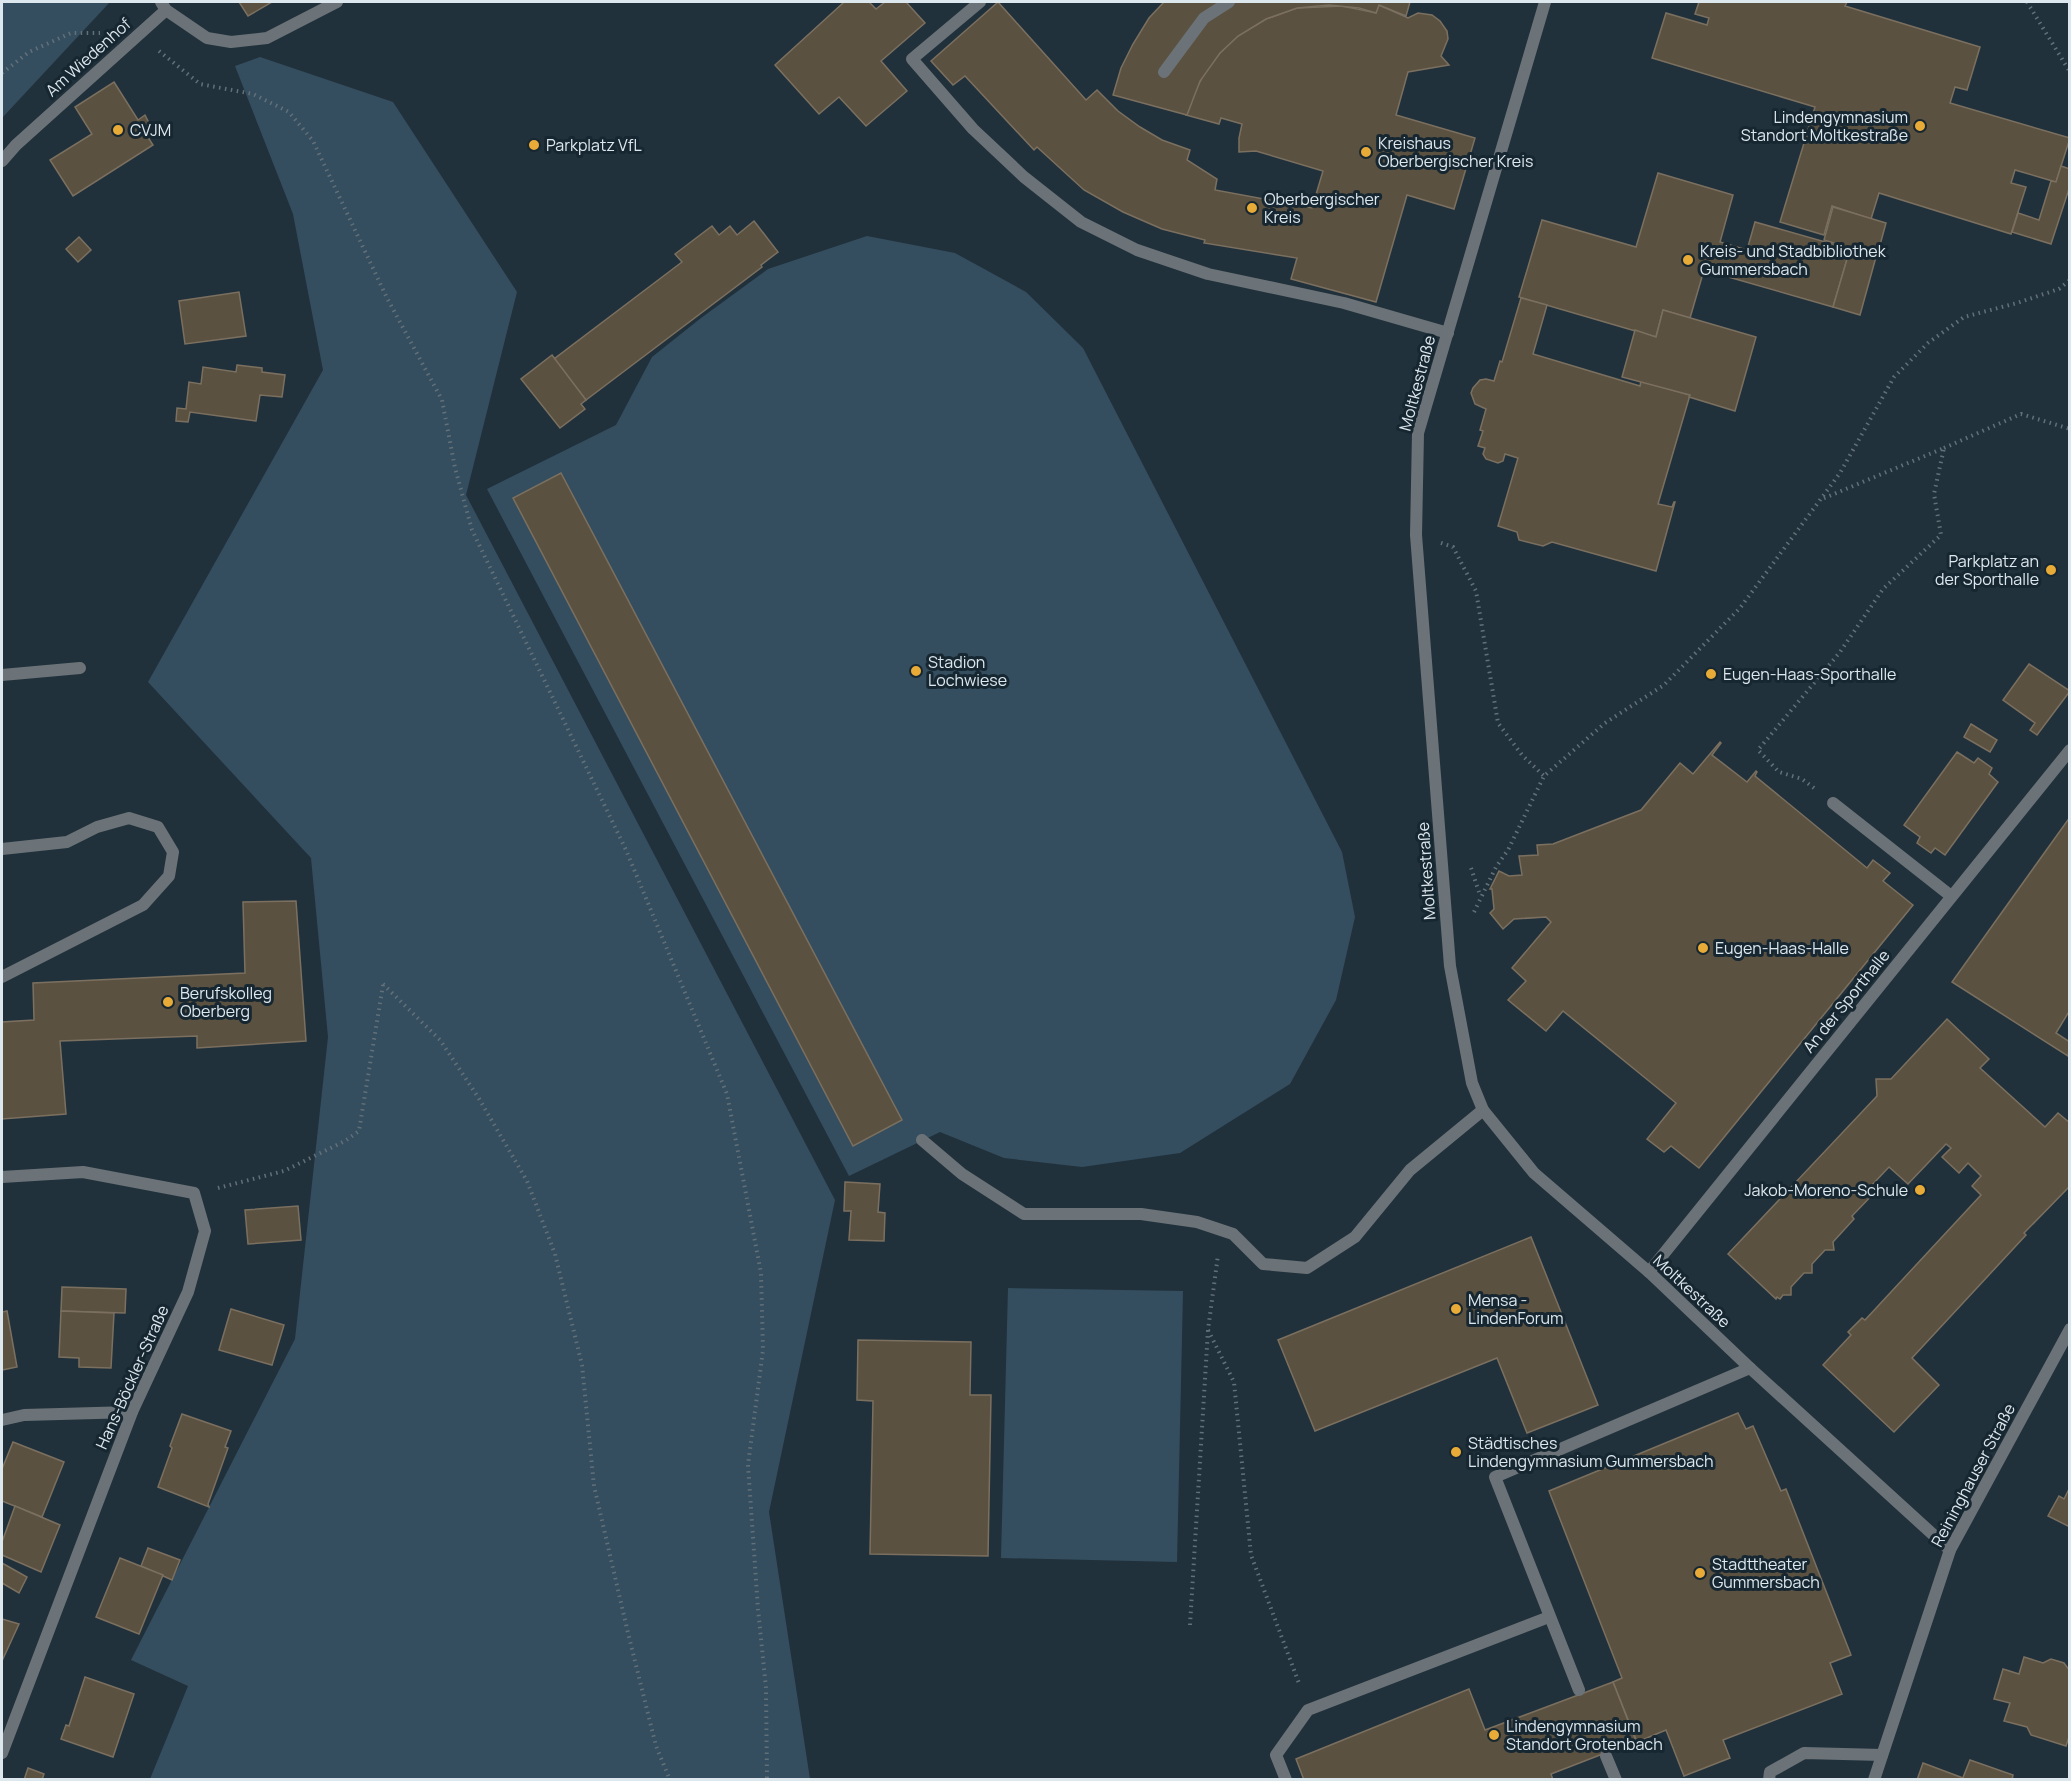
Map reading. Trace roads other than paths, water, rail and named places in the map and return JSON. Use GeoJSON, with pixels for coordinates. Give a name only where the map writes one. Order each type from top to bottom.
{"type":"FeatureCollection","features":[{"type":"Feature","properties":{"kind":"street","name":"Am Wiedenhof"},"geometry":{"type":"LineString","coordinates":[[2,161],[15,145],[137,34],[163,6],[207,38],[231,42],[267,39],[337,2]]}},
{"type":"Feature","properties":{"kind":"street"},"geometry":{"type":"LineString","coordinates":[[980,2],[912,59],[973,129],[1024,177],[1081,222],[1137,250],[1208,274],[1344,303],[1448,333]]}},
{"type":"Feature","properties":{"kind":"street"},"geometry":{"type":"LineString","coordinates":[[1164,72],[1204,18],[1229,2]]}},
{"type":"Feature","properties":{"kind":"street","name":"Moltkestraße"},"geometry":{"type":"LineString","coordinates":[[1545,2],[1418,433],[1416,535],[1450,966],[1472,1083],[1483,1110],[1534,1173],[1649,1272],[1750,1368],[1950,1550]]}},
{"type":"Feature","properties":{"kind":"street"},"geometry":{"type":"LineString","coordinates":[[2,675],[80,668]]}},
{"type":"Feature","properties":{"kind":"street","name":"An der Sporthalle"},"geometry":{"type":"LineString","coordinates":[[1649,1272],[2070,750]]}},
{"type":"Feature","properties":{"kind":"street"},"geometry":{"type":"LineString","coordinates":[[1833,803],[1951,896]]}},
{"type":"Feature","properties":{"kind":"street"},"geometry":{"type":"LineString","coordinates":[[2,849],[67,842],[98,827],[129,818],[158,827],[173,852],[169,876],[143,905],[2,977]]}},
{"type":"Feature","properties":{"kind":"street"},"geometry":{"type":"LineString","coordinates":[[922,1140],[962,1174],[1024,1214],[1141,1214],[1197,1222],[1233,1234],[1263,1264],[1307,1268],[1355,1238],[1410,1170],[1483,1110]]}},
{"type":"Feature","properties":{"kind":"street","name":"Hans-Böckler-Straße"},"geometry":{"type":"LineString","coordinates":[[2,1177],[83,1172],[194,1193],[205,1231],[188,1292],[132,1412],[2,1753]]}},
{"type":"Feature","properties":{"kind":"street","name":"Reininghauser Straße"},"geometry":{"type":"LineString","coordinates":[[1874,1779],[1950,1550],[2070,1329]]}},
{"type":"Feature","properties":{"kind":"street"},"geometry":{"type":"LineString","coordinates":[[1579,1690],[1495,1477],[1750,1368]]}},
{"type":"Feature","properties":{"kind":"street"},"geometry":{"type":"LineString","coordinates":[[2,1420],[24,1415],[132,1412]]}},
{"type":"Feature","properties":{"kind":"street"},"geometry":{"type":"LineString","coordinates":[[1286,1779],[1276,1755],[1308,1710],[1549,1617]]}},
{"type":"Feature","properties":{"kind":"street"},"geometry":{"type":"LineString","coordinates":[[1769,1779],[1770,1772],[1804,1753],[1882,1755]]}},
{"type":"Feature","properties":{"kind":"street"},"geometry":{"type":"LineString","coordinates":[[1606,1756],[1616,1779]]}},
{"type":"Feature","properties":{"kind":"place","name":"Lindengymnasium Standort Moltkestraße"},"geometry":{"type":"Point","coordinates":[1920,126]}},
{"type":"Feature","properties":{"kind":"place","name":"CVJM"},"geometry":{"type":"Point","coordinates":[118,130]}},
{"type":"Feature","properties":{"kind":"place","name":"Parkplatz VfL"},"geometry":{"type":"Point","coordinates":[534,145]}},
{"type":"Feature","properties":{"kind":"place","name":"Kreishaus Oberbergischer Kreis"},"geometry":{"type":"Point","coordinates":[1366,152]}},
{"type":"Feature","properties":{"kind":"place","name":"Oberbergischer Kreis"},"geometry":{"type":"Point","coordinates":[1252,208]}},
{"type":"Feature","properties":{"kind":"place","name":"Kreis- und Stadbibliothek Gummersbach"},"geometry":{"type":"Point","coordinates":[1688,260]}},
{"type":"Feature","properties":{"kind":"place","name":"Parkplatz an der Sporthalle"},"geometry":{"type":"Point","coordinates":[2051,570]}},
{"type":"Feature","properties":{"kind":"place","name":"Stadion Lochwiese"},"geometry":{"type":"Point","coordinates":[916,671]}},
{"type":"Feature","properties":{"kind":"place","name":"Eugen-Haas-Sporthalle"},"geometry":{"type":"Point","coordinates":[1711,674]}},
{"type":"Feature","properties":{"kind":"place","name":"Eugen-Haas-Halle"},"geometry":{"type":"Point","coordinates":[1703,948]}},
{"type":"Feature","properties":{"kind":"place","name":"Berufskolleg Oberberg"},"geometry":{"type":"Point","coordinates":[168,1002]}},
{"type":"Feature","properties":{"kind":"place","name":"Jakob-Moreno-Schule"},"geometry":{"type":"Point","coordinates":[1920,1190]}},
{"type":"Feature","properties":{"kind":"place","name":"Mensa - LindenForum"},"geometry":{"type":"Point","coordinates":[1456,1309]}},
{"type":"Feature","properties":{"kind":"place","name":"Städtisches Lindengymnasium Gummersbach"},"geometry":{"type":"Point","coordinates":[1456,1452]}},
{"type":"Feature","properties":{"kind":"place","name":"Stadttheater Gummersbach"},"geometry":{"type":"Point","coordinates":[1700,1573]}},
{"type":"Feature","properties":{"kind":"place","name":"Lindengymnasium Standort Grotenbach"},"geometry":{"type":"Point","coordinates":[1494,1735]}}]}
